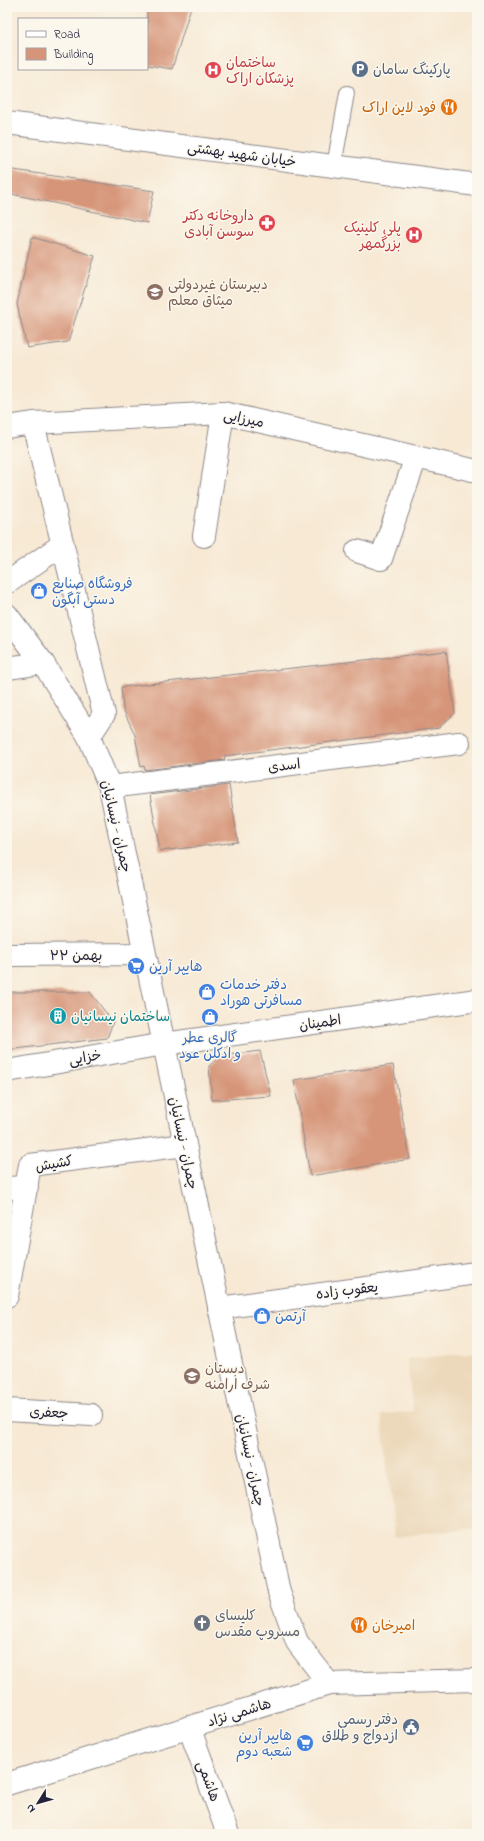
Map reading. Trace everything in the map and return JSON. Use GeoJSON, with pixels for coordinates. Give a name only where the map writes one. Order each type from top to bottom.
{"type":"FeatureCollection","features":[{"type":"Feature","properties":{"kind":"street","name":"خیابان شهید بهشتی"},"geometry":{"type":"LineString","coordinates":[[7,123],[477,185]]}},
{"type":"Feature","properties":{"kind":"street","name":"میرزایی"},"geometry":{"type":"LineString","coordinates":[[7,427],[34,423],[223,413],[477,472]]}},
{"type":"Feature","properties":{"kind":"street"},"geometry":{"type":"LineString","coordinates":[[204,536],[223,413]]}},
{"type":"Feature","properties":{"kind":"street"},"geometry":{"type":"LineString","coordinates":[[34,423],[104,714],[89,738]]}},
{"type":"Feature","properties":{"kind":"street"},"geometry":{"type":"LineString","coordinates":[[357,551],[381,559],[416,457]]}},
{"type":"Feature","properties":{"kind":"street"},"geometry":{"type":"LineString","coordinates":[[7,583],[63,544]]}},
{"type":"Feature","properties":{"kind":"street","name":"چمران - نیسانیان"},"geometry":{"type":"LineString","coordinates":[[7,614],[43,662],[89,738],[110,788],[279,1592],[297,1642],[329,1684]]}},
{"type":"Feature","properties":{"kind":"street"},"geometry":{"type":"LineString","coordinates":[[7,668],[43,662]]}},
{"type":"Feature","properties":{"kind":"street","name":"اسدی"},"geometry":{"type":"LineString","coordinates":[[110,788],[190,782],[459,743]]}},
{"type":"Feature","properties":{"kind":"street","name":"۲۲ بهمن"},"geometry":{"type":"LineString","coordinates":[[7,955],[145,954]]}},
{"type":"Feature","properties":{"kind":"street","name":"اطمینان"},"geometry":{"type":"LineString","coordinates":[[164,1044],[477,1000]]}},
{"type":"Feature","properties":{"kind":"street","name":"خزایی"},"geometry":{"type":"LineString","coordinates":[[7,1071],[164,1044]]}},
{"type":"Feature","properties":{"kind":"street","name":"کشیش"},"geometry":{"type":"LineString","coordinates":[[7,1296],[17,1188],[30,1165],[185,1145]]}},
{"type":"Feature","properties":{"kind":"street","name":"یعقوب زاده"},"geometry":{"type":"LineString","coordinates":[[219,1308],[476,1273]]}},
{"type":"Feature","properties":{"kind":"street","name":"جعفری"},"geometry":{"type":"LineString","coordinates":[[7,1410],[91,1415]]}},
{"type":"Feature","properties":{"kind":"street","name":"هاشمی نژاد"},"geometry":{"type":"LineString","coordinates":[[7,1784],[329,1684],[477,1680]]}},
{"type":"Feature","properties":{"kind":"street","name":"هاشمی"},"geometry":{"type":"LineString","coordinates":[[189,1727],[228,1834]]}},
{"type":"Feature","properties":{"kind":"lane"},"geometry":{"type":"LineString","coordinates":[[334,166],[347,92]]}},
{"type":"Feature","properties":{"kind":"shaded area"},"geometry":{"type":"Polygon","coordinates":[[[477,1351],[477,1528],[395,1537],[381,1415],[413,1411],[407,1359],[477,1351]]]}},
{"type":"Feature","properties":{"kind":"building"},"geometry":{"type":"Polygon","coordinates":[[[147,7],[191,7],[172,69],[148,65],[147,7]]]}},
{"type":"Feature","properties":{"kind":"building"},"geometry":{"type":"Polygon","coordinates":[[[7,169],[154,191],[147,223],[7,193],[7,169]]]}},
{"type":"Feature","properties":{"kind":"building"},"geometry":{"type":"Polygon","coordinates":[[[32,237],[95,256],[68,342],[27,348],[17,304],[32,237]]]}},
{"type":"Feature","properties":{"kind":"building"},"geometry":{"type":"Polygon","coordinates":[[[446,651],[455,713],[439,728],[224,756],[225,760],[145,770],[144,766],[141,767],[135,735],[123,709],[121,687],[446,651]]]}},
{"type":"Feature","properties":{"kind":"building"},"geometry":{"type":"Polygon","coordinates":[[[229,785],[238,842],[160,851],[150,795],[229,785]]]}},
{"type":"Feature","properties":{"kind":"building","name":"ساختمان نیسانیان"},"geometry":{"type":"Polygon","coordinates":[[[7,992],[90,992],[113,1022],[107,1038],[7,1050],[7,992]]]}},
{"type":"Feature","properties":{"kind":"building"},"geometry":{"type":"Polygon","coordinates":[[[260,1051],[271,1096],[212,1100],[209,1066],[220,1056],[260,1051]]]}},
{"type":"Feature","properties":{"kind":"building"},"geometry":{"type":"Polygon","coordinates":[[[393,1065],[410,1159],[310,1176],[294,1080],[393,1065]]]}},
{"type":"Feature","properties":{"kind":"place","name":"پارکینگ سامان"},"geometry":{"type":"Point","coordinates":[360,69]}},
{"type":"Feature","properties":{"kind":"place","name":"ساختمان پزشکان اراک"},"geometry":{"type":"Point","coordinates":[213,70]}},
{"type":"Feature","properties":{"kind":"place","name":"فود لاین اراک"},"geometry":{"type":"Point","coordinates":[449,107]}},
{"type":"Feature","properties":{"kind":"place","name":"داروخانه دکتر سوسن آبادی"},"geometry":{"type":"Point","coordinates":[267,223]}},
{"type":"Feature","properties":{"kind":"place","name":"پلی کلینیک بزرگمهر"},"geometry":{"type":"Point","coordinates":[414,235]}},
{"type":"Feature","properties":{"kind":"place","name":"دبیرستان غیردولتی میثاق معلم"},"geometry":{"type":"Point","coordinates":[155,292]}},
{"type":"Feature","properties":{"kind":"place","name":"فروشگاه صنایع دستی آبگون"},"geometry":{"type":"Point","coordinates":[39,591]}},
{"type":"Feature","properties":{"kind":"place","name":"هایپر آرین"},"geometry":{"type":"Point","coordinates":[136,966]}},
{"type":"Feature","properties":{"kind":"place","name":"دفتر خدمات مسافرتی هوراد"},"geometry":{"type":"Point","coordinates":[207,992]}},
{"type":"Feature","properties":{"kind":"place","name":"ساختمان نیسانیان"},"geometry":{"type":"Point","coordinates":[58,1016]}},
{"type":"Feature","properties":{"kind":"place","name":"گالری عطر و ادکلن عود"},"geometry":{"type":"Point","coordinates":[210,1017]}},
{"type":"Feature","properties":{"kind":"place","name":"آرتمن"},"geometry":{"type":"Point","coordinates":[262,1316]}},
{"type":"Feature","properties":{"kind":"place","name":"دبستان شرف ارامنه"},"geometry":{"type":"Point","coordinates":[192,1376]}},
{"type":"Feature","properties":{"kind":"place","name":"کلیسای مسروپ مقدس"},"geometry":{"type":"Point","coordinates":[202,1623]}},
{"type":"Feature","properties":{"kind":"place","name":"امیرخان"},"geometry":{"type":"Point","coordinates":[359,1625]}},
{"type":"Feature","properties":{"kind":"place","name":"دفتر رسمی ازدواج و طلاق"},"geometry":{"type":"Point","coordinates":[411,1727]}},
{"type":"Feature","properties":{"kind":"place","name":"هایپر آرین شعبه دوم"},"geometry":{"type":"Point","coordinates":[305,1743]}}]}
